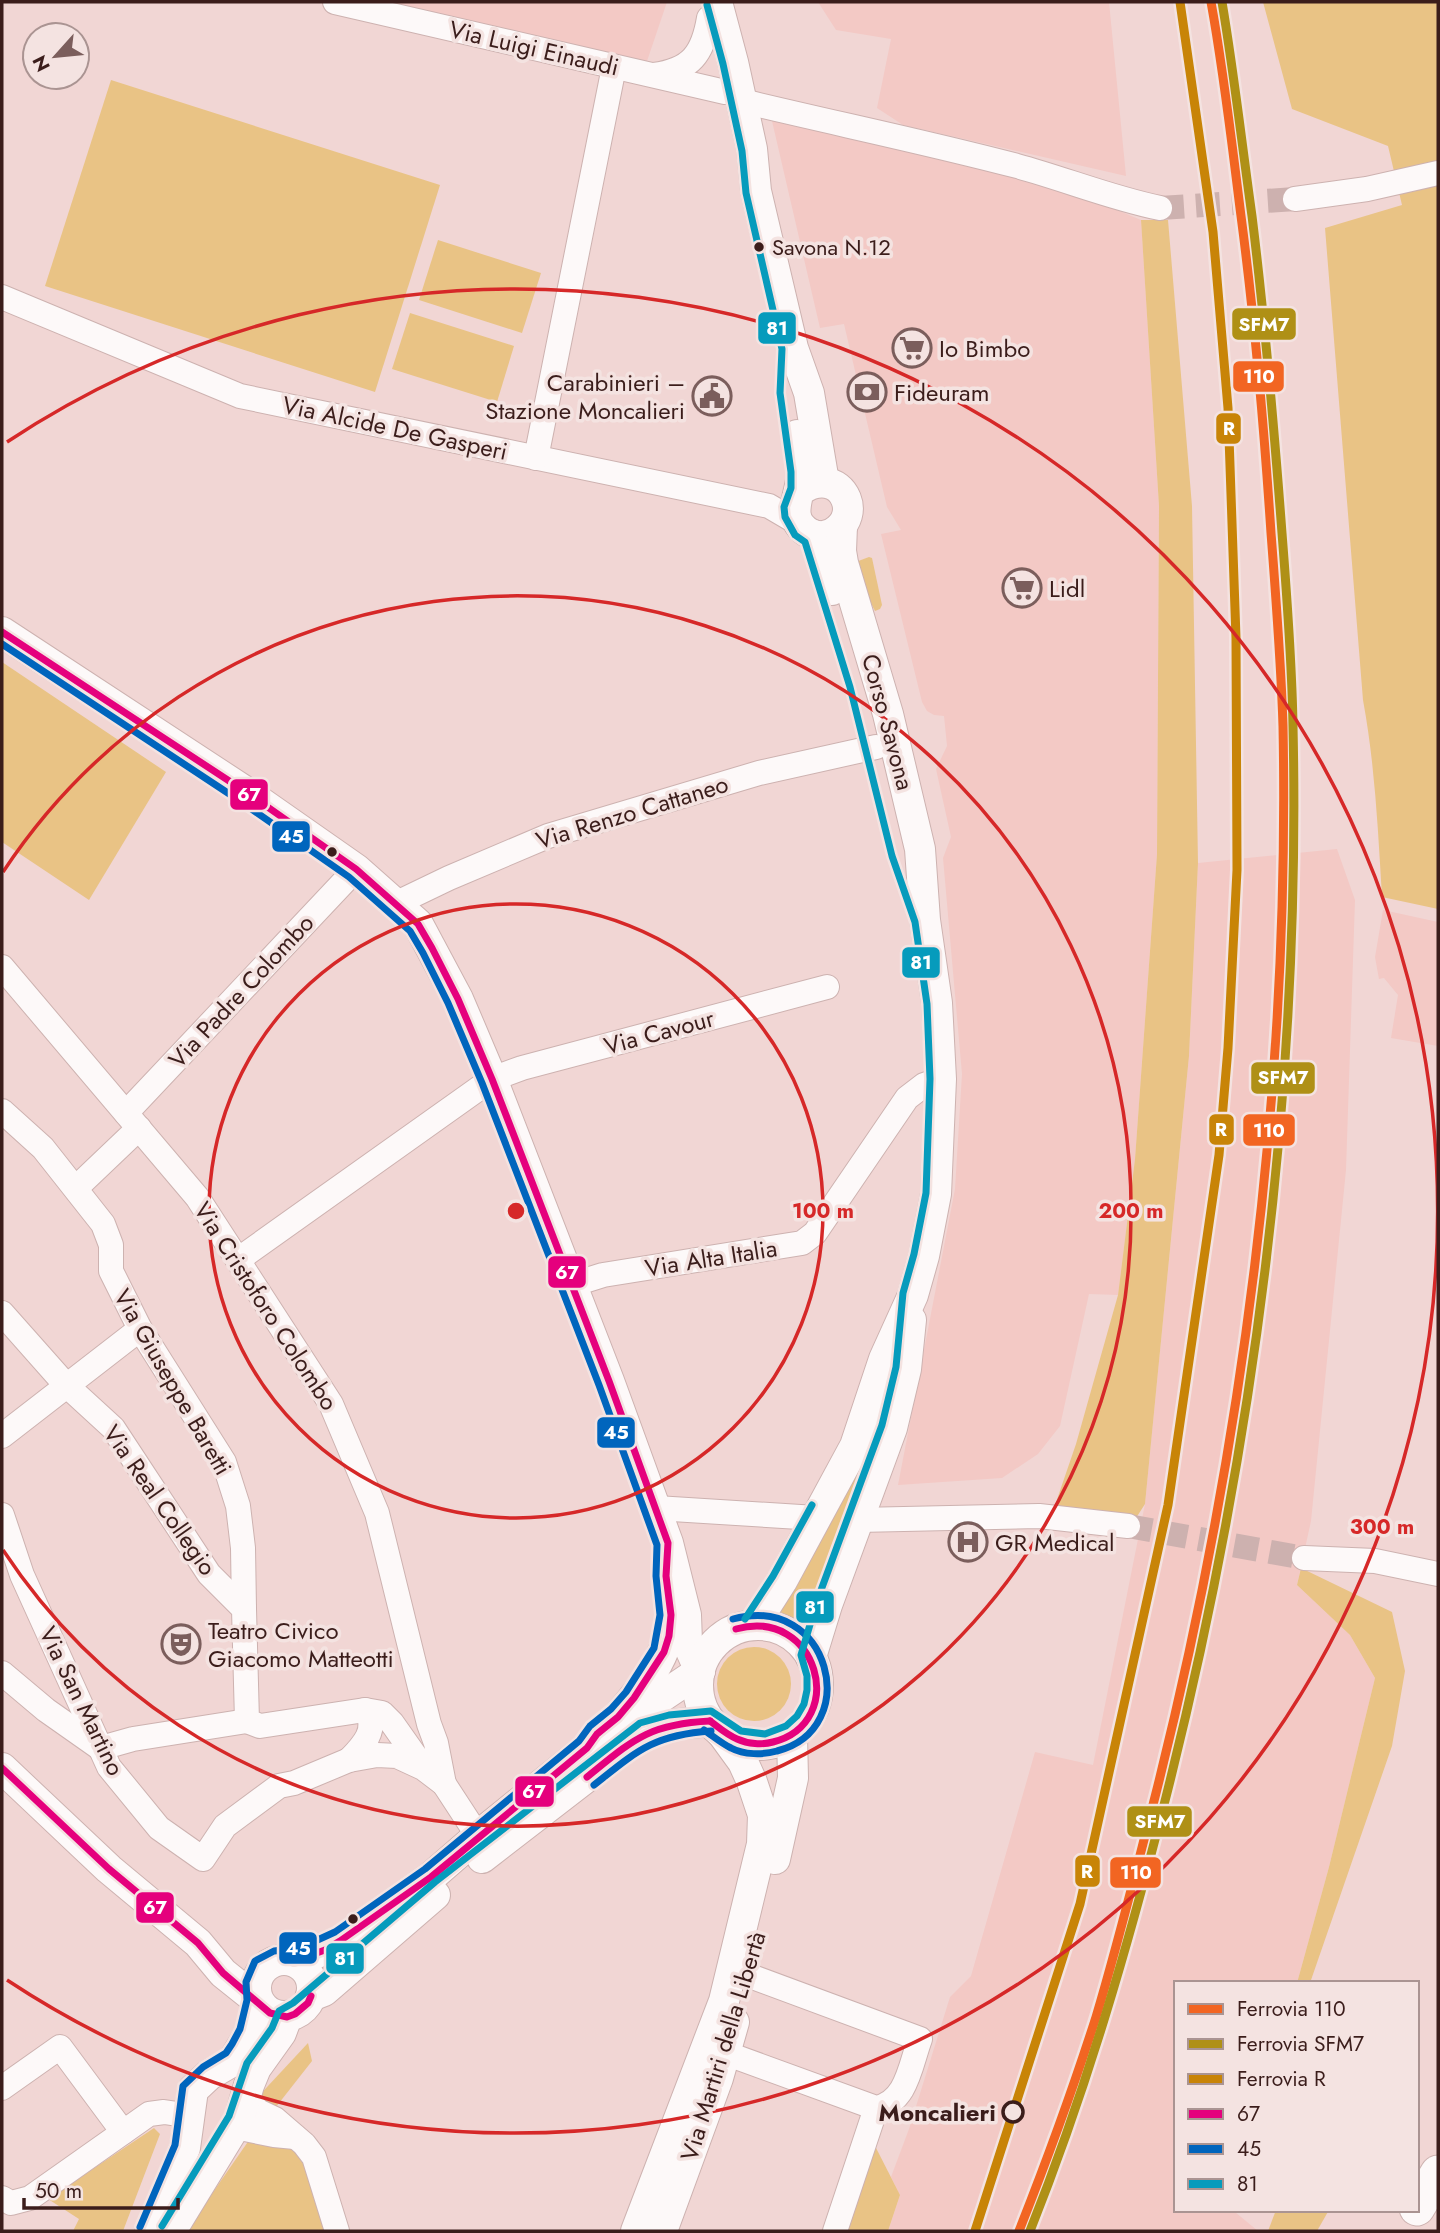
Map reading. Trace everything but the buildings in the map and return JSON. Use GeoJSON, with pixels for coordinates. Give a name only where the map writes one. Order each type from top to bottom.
{"type":"FeatureCollection","features":[{"type":"Feature","properties":{"kind":"highway"},"geometry":{"type":"LineString","coordinates":[[1419,2206],[1438,2174]]}},
{"type":"Feature","properties":{"kind":"highway"},"geometry":{"type":"LineString","coordinates":[[1403,2231],[1415,2212]]}},
{"type":"Feature","properties":{"kind":"main road","name":"Corso Savona"},"geometry":{"type":"LineString","coordinates":[[711,7],[723,18],[734,97],[752,149],[756,191],[793,348],[790,393],[802,471],[902,853],[925,920]]}},
{"type":"Feature","properties":{"kind":"main road","name":"Corso Savona"},"geometry":{"type":"LineString","coordinates":[[745,1627],[782,1581],[855,1447],[884,1359],[913,1295],[936,1194],[941,1079],[937,1003],[925,920],[920,849],[888,714],[841,551],[813,509]]}},
{"type":"Feature","properties":{"kind":"main road"},"geometry":{"type":"LineString","coordinates":[[2,632],[246,792],[356,869],[418,924],[458,999],[572,1285],[668,1543],[686,1615],[687,1642],[700,1671]]}},
{"type":"Feature","properties":{"kind":"main road","name":"Corso Savona"},"geometry":{"type":"LineString","coordinates":[[811,1657],[892,1428],[906,1369],[913,1295]]}},
{"type":"Feature","properties":{"kind":"main road"},"geometry":{"type":"LineString","coordinates":[[311,1996],[324,1991],[441,1890],[627,1744],[657,1727],[688,1722],[716,1727],[737,1741],[753,1745],[780,1741],[792,1735],[805,1723],[816,1700],[817,1674],[811,1657],[801,1643],[788,1632],[771,1626],[718,1624],[708,1617],[698,1605],[685,1569],[668,1543]]}},
{"type":"Feature","properties":{"kind":"main road"},"geometry":{"type":"LineString","coordinates":[[150,2231],[185,2148],[192,2103],[209,2075],[233,2061],[250,2033],[258,2001],[256,1984],[263,1968],[325,1950],[431,1877],[587,1748],[597,1734],[618,1717],[653,1672],[669,1636],[671,1615],[666,1576],[668,1543]]}},
{"type":"Feature","properties":{"kind":"main road"},"geometry":{"type":"LineString","coordinates":[[636,2231],[723,2001],[762,1844],[763,1815],[752,1782],[743,1762],[702,1706],[698,1688],[700,1671],[709,1650],[716,1641],[745,1627]]}},
{"type":"Feature","properties":{"kind":"main road"},"geometry":{"type":"LineString","coordinates":[[587,1748],[600,1743],[700,1671]]}},
{"type":"Feature","properties":{"kind":"main road","name":"Via Martiri della Libertà"},"geometry":{"type":"LineString","coordinates":[[662,2231],[750,1976],[793,1778],[792,1735]]}},
{"type":"Feature","properties":{"kind":"main road"},"geometry":{"type":"LineString","coordinates":[[2,1768],[109,1869],[198,1943],[223,1973],[270,2013],[287,2017],[302,2010],[311,1996],[308,1973],[282,1962],[259,1964],[198,1943]]}},
{"type":"Feature","properties":{"kind":"main road"},"geometry":{"type":"LineString","coordinates":[[171,2231],[235,2127],[256,2068],[281,2033],[287,2017]]}},
{"type":"Feature","properties":{"kind":"main road"},"geometry":{"type":"LineString","coordinates":[[192,2103],[202,2131],[210,2133],[235,2127]]}},
{"type":"Feature","properties":{"kind":"street","name":"Via Luigi Einaudi"},"geometry":{"type":"LineString","coordinates":[[335,2],[944,146],[1036,171],[1120,200],[1160,208]]}},
{"type":"Feature","properties":{"kind":"street","name":"Via Luigi Einaudi"},"geometry":{"type":"LineString","coordinates":[[650,76],[673,72],[686,65],[699,52],[705,39],[711,7]]}},
{"type":"Feature","properties":{"kind":"street"},"geometry":{"type":"LineString","coordinates":[[536,458],[614,67]]}},
{"type":"Feature","properties":{"kind":"street"},"geometry":{"type":"LineString","coordinates":[[1294,200],[1367,189],[1438,173]]}},
{"type":"Feature","properties":{"kind":"street","name":"Via Alcide De Gasperi"},"geometry":{"type":"LineString","coordinates":[[2,297],[240,396],[769,506],[813,509]]}},
{"type":"Feature","properties":{"kind":"street","name":"Via Renzo Cattaneo"},"geometry":{"type":"LineString","coordinates":[[397,904],[449,878],[548,836],[759,772],[876,747]]}},
{"type":"Feature","properties":{"kind":"street","name":"Via Padre Colombo"},"geometry":{"type":"LineString","coordinates":[[76,1188],[132,1121],[356,869]]}},
{"type":"Feature","properties":{"kind":"street","name":"Via Cristoforo Colombo"},"geometry":{"type":"LineString","coordinates":[[2,967],[197,1197],[331,1404],[377,1513],[444,1784]]}},
{"type":"Feature","properties":{"kind":"street","name":"Via Cavour"},"geometry":{"type":"LineString","coordinates":[[239,1259],[492,1079],[535,1065],[827,987]]}},
{"type":"Feature","properties":{"kind":"street","name":"Via Alta Italia"},"geometry":{"type":"LineString","coordinates":[[572,1285],[603,1275],[802,1242],[815,1233],[906,1098],[924,1085],[941,1079]]}},
{"type":"Feature","properties":{"kind":"street","name":"Via Giuseppe Baretti"},"geometry":{"type":"LineString","coordinates":[[2,1111],[43,1149],[103,1224],[111,1245],[111,1271],[140,1329],[224,1462],[238,1506],[243,1548],[244,1609]]}},
{"type":"Feature","properties":{"kind":"street","name":"Via Real Collegio"},"geometry":{"type":"LineString","coordinates":[[2,1313],[65,1384],[113,1428],[209,1574],[244,1609]]}},
{"type":"Feature","properties":{"kind":"street"},"geometry":{"type":"LineString","coordinates":[[2,1436],[65,1384],[140,1329]]}},
{"type":"Feature","properties":{"kind":"street"},"geometry":{"type":"LineString","coordinates":[[656,1508],[816,1518]]}},
{"type":"Feature","properties":{"kind":"street","name":"Via San Martino"},"geometry":{"type":"LineString","coordinates":[[2,1515],[22,1575],[109,1767],[159,1828],[203,1859],[225,1826],[279,1786],[295,1783],[349,1760]]}},
{"type":"Feature","properties":{"kind":"street"},"geometry":{"type":"LineString","coordinates":[[858,1520],[1039,1516],[1128,1526]]}},
{"type":"Feature","properties":{"kind":"street"},"geometry":{"type":"LineString","coordinates":[[1304,1558],[1375,1561],[1438,1574]]}},
{"type":"Feature","properties":{"kind":"street"},"geometry":{"type":"LineString","coordinates":[[244,1609],[247,1721]]}},
{"type":"Feature","properties":{"kind":"street"},"geometry":{"type":"LineString","coordinates":[[2,1673],[46,1710],[101,1748],[133,1739],[247,1721],[260,1726],[365,1710],[382,1713],[393,1723],[423,1768]]}},
{"type":"Feature","properties":{"kind":"street"},"geometry":{"type":"LineString","coordinates":[[349,1760],[364,1743],[372,1725],[365,1710]]}},
{"type":"Feature","properties":{"kind":"street"},"geometry":{"type":"LineString","coordinates":[[349,1760],[377,1755],[397,1756],[423,1768],[444,1784],[478,1836]]}},
{"type":"Feature","properties":{"kind":"street"},"geometry":{"type":"LineString","coordinates":[[725,2053],[876,2108],[889,2105],[900,2096],[920,2039],[750,1976]]}},
{"type":"Feature","properties":{"kind":"street"},"geometry":{"type":"LineString","coordinates":[[2,2088],[60,2047],[123,2132]]}},
{"type":"Feature","properties":{"kind":"street"},"geometry":{"type":"LineString","coordinates":[[246,2098],[258,2111],[275,2119],[314,2157],[337,2231]]}},
{"type":"Feature","properties":{"kind":"street"},"geometry":{"type":"LineString","coordinates":[[11,2200],[30,2198],[149,2114],[192,2103]]}},
{"type":"Feature","properties":{"kind":"street"},"geometry":{"type":"LineString","coordinates":[[835,2231],[876,2108]]}},
{"type":"Feature","properties":{"kind":"street"},"geometry":{"type":"LineString","coordinates":[[235,2127],[274,2136],[295,2137]]}},
{"type":"Feature","properties":{"kind":"shaded area"},"geometry":{"type":"Polygon","coordinates":[[[358,2],[667,2],[645,67],[358,2]]]}},
{"type":"Feature","properties":{"kind":"shaded area"},"geometry":{"type":"Polygon","coordinates":[[[818,2],[1109,2],[1126,176],[903,125],[877,108],[891,39],[836,30],[818,2]]]}},
{"type":"Feature","properties":{"kind":"shaded area"},"geometry":{"type":"Polygon","coordinates":[[[1263,2],[1438,2],[1438,909],[1382,897],[1373,773],[1363,700],[1325,228],[1402,205],[1388,146],[1292,109],[1263,2]]]}},
{"type":"Feature","properties":{"kind":"shaded area"},"geometry":{"type":"Polygon","coordinates":[[[111,80],[440,185],[375,392],[45,286],[111,80]]]}},
{"type":"Feature","properties":{"kind":"shaded area"},"geometry":{"type":"Polygon","coordinates":[[[772,121],[1053,183],[1141,220],[1159,506],[1157,854],[1135,1159],[1118,1295],[1089,1294],[1060,1426],[1038,1454],[1002,1478],[898,1485],[955,1189],[962,1074],[943,858],[951,837],[936,769],[947,746],[944,716],[927,711],[922,702],[881,534],[901,530],[887,507],[844,324],[820,328],[772,121]]]}},
{"type":"Feature","properties":{"kind":"shaded area"},"geometry":{"type":"Polygon","coordinates":[[[1141,220],[1168,220],[1192,506],[1198,863],[1189,1056],[1145,1504],[1136,1518],[1052,1514],[1076,1444],[1118,1295],[1135,1159],[1157,854],[1159,506],[1141,220]]]}},
{"type":"Feature","properties":{"kind":"shaded area"},"geometry":{"type":"Polygon","coordinates":[[[438,240],[541,273],[522,333],[419,300],[438,240]]]}},
{"type":"Feature","properties":{"kind":"shaded area"},"geometry":{"type":"Polygon","coordinates":[[[410,313],[514,346],[497,402],[392,369],[410,313]]]}},
{"type":"Feature","properties":{"kind":"shaded area"},"geometry":{"type":"Polygon","coordinates":[[[872,558],[882,605],[875,611],[853,563],[872,558]]]}},
{"type":"Feature","properties":{"kind":"shaded area"},"geometry":{"type":"Polygon","coordinates":[[[2,662],[166,772],[89,900],[2,842],[2,662]]]}},
{"type":"Feature","properties":{"kind":"shaded area"},"geometry":{"type":"Polygon","coordinates":[[[1337,849],[1355,900],[1346,1170],[1311,1521],[1297,1585],[1350,1635],[1375,1678],[1329,1867],[1298,1981],[1174,1981],[1174,2212],[1235,2212],[1258,2231],[888,2231],[900,2195],[891,2177],[909,2129],[950,1997],[971,1976],[1035,1752],[1093,1765],[1145,1504],[1189,1056],[1198,863],[1337,849]]]}},
{"type":"Feature","properties":{"kind":"shaded area"},"geometry":{"type":"Polygon","coordinates":[[[1383,910],[1438,922],[1438,1046],[1391,1038],[1398,995],[1384,978],[1379,979],[1375,957],[1383,910]]]}},
{"type":"Feature","properties":{"kind":"shaded area"},"geometry":{"type":"Polygon","coordinates":[[[881,1426],[831,1560],[800,1625],[779,1611],[881,1426]]]}},
{"type":"Feature","properties":{"kind":"shaded area"},"geometry":{"type":"Polygon","coordinates":[[[1301,1568],[1392,1612],[1405,1671],[1392,1746],[1311,1981],[1298,1981],[1329,1867],[1375,1678],[1350,1635],[1297,1585],[1301,1568]]]}},
{"type":"Feature","properties":{"kind":"shaded area"},"geometry":{"type":"Polygon","coordinates":[[[754,1647],[768,1650],[780,1658],[788,1670],[791,1684],[788,1698],[780,1710],[768,1718],[754,1721],[740,1718],[728,1710],[720,1698],[717,1684],[720,1670],[728,1658],[740,1650],[754,1647]]]}},
{"type":"Feature","properties":{"kind":"shaded area"},"geometry":{"type":"Polygon","coordinates":[[[308,2043],[312,2061],[272,2112],[254,2101],[308,2043]]]}},
{"type":"Feature","properties":{"kind":"shaded area"},"geometry":{"type":"Polygon","coordinates":[[[154,2128],[160,2134],[123,2231],[73,2231],[79,2219],[48,2199],[154,2128]]]}},
{"type":"Feature","properties":{"kind":"shaded area"},"geometry":{"type":"Polygon","coordinates":[[[254,2133],[302,2148],[324,2231],[186,2231],[254,2133]]]}},
{"type":"Feature","properties":{"kind":"shaded area"},"geometry":{"type":"Polygon","coordinates":[[[873,2142],[900,2195],[888,2231],[843,2231],[873,2142]]]}},
{"type":"Feature","properties":{"kind":"shaded area"},"geometry":{"type":"Polygon","coordinates":[[[1275,2212],[1328,2212],[1317,2231],[1268,2231],[1275,2212]]]}},
{"type":"Feature","properties":{"kind":"tunnel"},"geometry":{"type":"LineString","coordinates":[[1160,208],[1295,199]]}},
{"type":"Feature","properties":{"kind":"tunnel"},"geometry":{"type":"LineString","coordinates":[[1128,1526],[1304,1558]]}},
{"type":"Feature","properties":{"kind":"rail line","name":"R"},"geometry":{"type":"LineString","coordinates":[[975,2231],[1080,1904],[1168,1505],[1219,1155],[1228,1048],[1237,870],[1236,638],[1228,408],[1213,232],[1180,2]]}},
{"type":"Feature","properties":{"kind":"rail line","name":"110"},"geometry":{"type":"LineString","coordinates":[[1019,2231],[1096,2017],[1155,1797],[1186,1666],[1236,1400],[1255,1266],[1269,1131],[1283,861],[1281,678],[1255,335],[1211,2]]}},
{"type":"Feature","properties":{"kind":"rail line","name":"SFM7"},"geometry":{"type":"LineString","coordinates":[[1030,2231],[1088,2070],[1137,1908],[1197,1666],[1247,1400],[1266,1266],[1280,1131],[1289,996],[1293,861],[1290,654],[1276,454],[1261,295],[1222,2]]}},
{"type":"Feature","properties":{"kind":"transit line","name":"81"},"geometry":{"type":"LineString","coordinates":[[162,2226],[229,2116],[247,2063],[272,2028],[279,2011],[293,2003],[435,1882],[640,1723],[669,1715],[711,1711],[741,1731],[765,1734],[786,1726],[797,1716],[804,1704],[807,1690],[807,1676],[801,1655],[817,1601],[882,1425],[896,1367],[903,1293],[926,1193],[930,1079],[927,1004],[915,922],[892,856],[850,687],[805,542],[795,535],[785,517],[784,507],[791,488],[791,472],[780,393],[782,349],[746,193],[742,151],[707,5]]}},
{"type":"Feature","properties":{"kind":"transit line","name":"67"},"geometry":{"type":"LineString","coordinates":[[2,632],[246,792],[356,869],[418,924],[458,999],[492,1079],[609,1381],[668,1543],[666,1576],[671,1615],[669,1636],[664,1652],[618,1717],[597,1734],[587,1748],[431,1877],[340,1941],[325,1950],[294,1961]]}},
{"type":"Feature","properties":{"kind":"transit line","name":"45"},"geometry":{"type":"LineString","coordinates":[[2,644],[240,801],[349,877],[410,931],[448,1003],[482,1083],[599,1385],[657,1545],[656,1576],[660,1615],[654,1648],[626,1692],[611,1709],[590,1726],[579,1741],[425,1869],[335,1932],[300,1948],[274,1951],[255,1961],[246,1982],[247,2000],[240,2029],[232,2044],[226,2053],[203,2067],[183,2086],[175,2145],[140,2227]]}},
{"type":"Feature","properties":{"kind":"transit line","name":"81"},"geometry":{"type":"LineString","coordinates":[[745,1619],[773,1576],[812,1505]]}},
{"type":"Feature","properties":{"kind":"transit line","name":"45"},"geometry":{"type":"LineString","coordinates":[[704,1730],[736,1750],[748,1753],[777,1751],[804,1738],[820,1717],[827,1692],[824,1667],[812,1643],[793,1625],[766,1616],[733,1619]]}},
{"type":"Feature","properties":{"kind":"transit line","name":"67"},"geometry":{"type":"LineString","coordinates":[[710,1721],[737,1739],[764,1744],[797,1730],[811,1713],[816,1691],[814,1669],[804,1649],[787,1634],[764,1626],[736,1629]]}},
{"type":"Feature","properties":{"kind":"transit line","name":"67"},"geometry":{"type":"LineString","coordinates":[[587,1777],[642,1736],[671,1726],[710,1721]]}},
{"type":"Feature","properties":{"kind":"transit line","name":"45"},"geometry":{"type":"LineString","coordinates":[[594,1785],[647,1747],[674,1736],[711,1731]]}},
{"type":"Feature","properties":{"kind":"transit line","name":"67"},"geometry":{"type":"LineString","coordinates":[[2,1768],[109,1869],[198,1943],[223,1973],[270,2013],[287,2017],[295,2014],[308,2003],[311,1996]]}},
{"type":"Feature","properties":{"kind":"place","name":"Savona N.12"},"geometry":{"type":"Point","coordinates":[759,247]}},
{"type":"Feature","properties":{"kind":"place","name":"Io Bimbo"},"geometry":{"type":"Point","coordinates":[912,348]}},
{"type":"Feature","properties":{"kind":"place","name":"Fideuram"},"geometry":{"type":"Point","coordinates":[867,392]}},
{"type":"Feature","properties":{"kind":"place","name":"Carabinieri – Stazione Moncalieri"},"geometry":{"type":"Point","coordinates":[712,396]}},
{"type":"Feature","properties":{"kind":"place","name":"Lidl"},"geometry":{"type":"Point","coordinates":[1022,588]}},
{"type":"Feature","properties":{"kind":"place","name":"GR Medical"},"geometry":{"type":"Point","coordinates":[968,1542]}},
{"type":"Feature","properties":{"kind":"place","name":"Teatro Civico Giacomo Matteotti"},"geometry":{"type":"Point","coordinates":[181,1644]}},
{"type":"Feature","properties":{"kind":"place","name":"Moncalieri"},"geometry":{"type":"Point","coordinates":[1013,2112]}}]}
